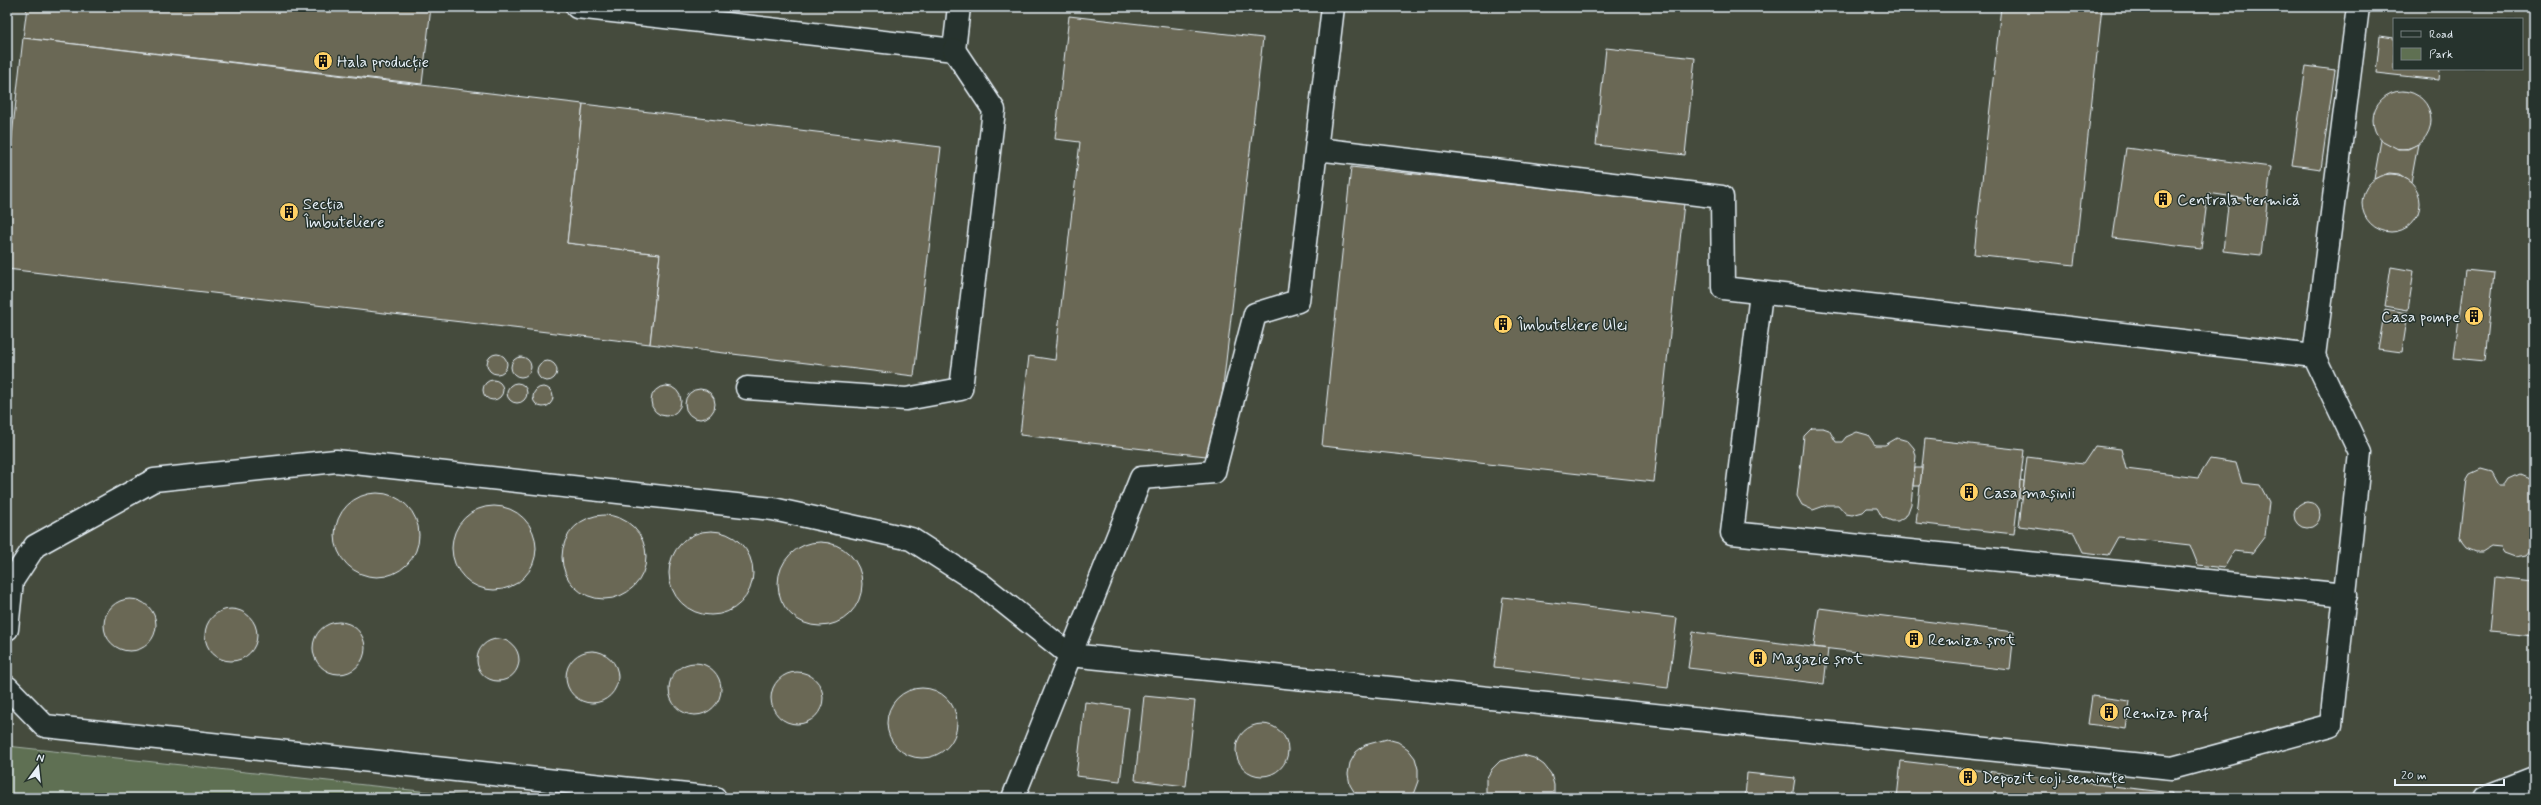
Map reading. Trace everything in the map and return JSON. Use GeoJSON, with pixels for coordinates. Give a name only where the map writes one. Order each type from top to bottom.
{"type":"FeatureCollection","features":[{"type":"Feature","properties":{"kind":"lane"},"geometry":{"type":"LineString","coordinates":[[577,7],[954,50]]}},
{"type":"Feature","properties":{"kind":"lane"},"geometry":{"type":"LineString","coordinates":[[747,388],[906,399],[961,389],[994,110],[954,50],[959,7]]}},
{"type":"Feature","properties":{"kind":"lane"},"geometry":{"type":"LineString","coordinates":[[1013,798],[1141,478],[1214,472],[1255,314],[1298,301],[1333,7]]}},
{"type":"Feature","properties":{"kind":"lane"},"geometry":{"type":"LineString","coordinates":[[7,629],[12,581],[35,546],[154,480],[336,462],[773,509],[911,539],[981,584],[1070,655],[2172,768],[2331,725],[2360,453],[2314,356],[2358,7]]}},
{"type":"Feature","properties":{"kind":"lane"},"geometry":{"type":"LineString","coordinates":[[1316,149],[1722,197],[1723,288],[2314,356]]}},
{"type":"Feature","properties":{"kind":"lane"},"geometry":{"type":"LineString","coordinates":[[1761,293],[1732,533],[2346,595]]}},
{"type":"Feature","properties":{"kind":"lane"},"geometry":{"type":"LineString","coordinates":[[7,687],[45,726],[715,798]]}},
{"type":"Feature","properties":{"kind":"lane"},"geometry":{"type":"LineString","coordinates":[[2485,798],[2534,779]]}},
{"type":"Feature","properties":{"kind":"shaded area"},"geometry":{"type":"Polygon","coordinates":[[[7,7],[2534,7],[2534,798],[484,798],[7,746],[7,7]]]}},
{"type":"Feature","properties":{"kind":"green space"},"geometry":{"type":"Polygon","coordinates":[[[7,746],[484,798],[7,798],[7,746]]]}},
{"type":"Feature","properties":{"kind":"building","name":"Hala producție"},"geometry":{"type":"Polygon","coordinates":[[[27,7],[431,7],[422,84],[23,38],[27,7]]]}},
{"type":"Feature","properties":{"kind":"building"},"geometry":{"type":"Polygon","coordinates":[[[2001,7],[2102,7],[2074,265],[1974,254],[2001,7]]]}},
{"type":"Feature","properties":{"kind":"building"},"geometry":{"type":"Polygon","coordinates":[[[1069,16],[1263,38],[1215,457],[1020,435],[1029,356],[1055,360],[1080,142],[1055,139],[1069,16]]]}},
{"type":"Feature","properties":{"kind":"building"},"geometry":{"type":"Polygon","coordinates":[[[2380,36],[2393,38],[2393,70],[2440,70],[2439,80],[2376,73],[2380,36]]]}},
{"type":"Feature","properties":{"kind":"building","name":"Secția Îmbuteliere"},"geometry":{"type":"Polygon","coordinates":[[[23,38],[583,104],[567,243],[660,254],[650,344],[7,269],[7,181],[23,38]]]}},
{"type":"Feature","properties":{"kind":"building"},"geometry":{"type":"Polygon","coordinates":[[[1606,48],[1695,58],[1685,155],[1596,145],[1606,48]]]}},
{"type":"Feature","properties":{"kind":"building"},"geometry":{"type":"Polygon","coordinates":[[[2306,66],[2335,70],[2321,169],[2292,165],[2306,66]]]}},
{"type":"Feature","properties":{"kind":"building"},"geometry":{"type":"Polygon","coordinates":[[[2396,91],[2408,91],[2423,99],[2431,114],[2431,126],[2423,141],[2408,149],[2396,149],[2381,141],[2373,126],[2373,114],[2381,99],[2396,91]]]}},
{"type":"Feature","properties":{"kind":"building"},"geometry":{"type":"Polygon","coordinates":[[[583,104],[941,147],[914,376],[650,344],[660,254],[567,243],[583,104]]]}},
{"type":"Feature","properties":{"kind":"building"},"geometry":{"type":"Polygon","coordinates":[[[2381,140],[2398,149],[2408,149],[2418,144],[2411,182],[2399,174],[2389,173],[2374,179],[2381,140]]]}},
{"type":"Feature","properties":{"kind":"building","name":"Centrala termică"},"geometry":{"type":"Polygon","coordinates":[[[2126,148],[2271,167],[2267,202],[2208,193],[2201,249],[2113,238],[2126,148]]]}},
{"type":"Feature","properties":{"kind":"building","name":"Îmbuteliere Ulei"},"geometry":{"type":"Polygon","coordinates":[[[1351,167],[1684,203],[1654,482],[1322,446],[1351,167]]]}},
{"type":"Feature","properties":{"kind":"building"},"geometry":{"type":"Polygon","coordinates":[[[2385,174],[2397,174],[2412,182],[2420,197],[2420,209],[2412,224],[2397,232],[2385,232],[2370,224],[2362,209],[2362,197],[2370,182],[2385,174]]]}},
{"type":"Feature","properties":{"kind":"building"},"geometry":{"type":"Polygon","coordinates":[[[2229,197],[2267,202],[2261,255],[2223,251],[2229,197]]]}},
{"type":"Feature","properties":{"kind":"building"},"geometry":{"type":"Polygon","coordinates":[[[2391,267],[2414,271],[2408,310],[2385,306],[2391,267]]]}},
{"type":"Feature","properties":{"kind":"building","name":"Casa pompe"},"geometry":{"type":"Polygon","coordinates":[[[2465,270],[2494,273],[2485,361],[2454,358],[2465,270]]]}},
{"type":"Feature","properties":{"kind":"building"},"geometry":{"type":"Polygon","coordinates":[[[2385,309],[2408,313],[2402,352],[2378,349],[2385,309]]]}},
{"type":"Feature","properties":{"kind":"building"},"geometry":{"type":"Polygon","coordinates":[[[497,354],[504,357],[507,364],[504,371],[497,374],[490,371],[487,364],[490,357],[497,354]]]}},
{"type":"Feature","properties":{"kind":"building"},"geometry":{"type":"Polygon","coordinates":[[[517,357],[525,357],[531,363],[531,371],[525,377],[517,377],[511,371],[511,363],[517,357]]]}},
{"type":"Feature","properties":{"kind":"building"},"geometry":{"type":"Polygon","coordinates":[[[547,361],[554,364],[557,371],[554,378],[547,381],[540,378],[537,371],[540,364],[547,361]]]}},
{"type":"Feature","properties":{"kind":"building"},"geometry":{"type":"Polygon","coordinates":[[[489,380],[497,380],[503,386],[503,394],[497,400],[489,400],[483,394],[483,386],[489,380]]]}},
{"type":"Feature","properties":{"kind":"building"},"geometry":{"type":"Polygon","coordinates":[[[517,383],[524,386],[527,393],[524,400],[517,403],[510,400],[507,393],[510,386],[517,383]]]}},
{"type":"Feature","properties":{"kind":"building"},"geometry":{"type":"Polygon","coordinates":[[[666,386],[676,391],[681,401],[676,411],[666,416],[656,411],[651,401],[656,391],[666,386]]]}},
{"type":"Feature","properties":{"kind":"building"},"geometry":{"type":"Polygon","coordinates":[[[543,387],[550,390],[553,397],[550,404],[543,407],[536,404],[533,397],[536,390],[543,387]]]}},
{"type":"Feature","properties":{"kind":"building"},"geometry":{"type":"Polygon","coordinates":[[[700,389],[710,394],[715,404],[710,414],[700,419],[690,414],[685,404],[690,394],[700,389]]]}},
{"type":"Feature","properties":{"kind":"building"},"geometry":{"type":"Polygon","coordinates":[[[1812,428],[1823,428],[1829,430],[1836,442],[1842,442],[1846,437],[1857,432],[1868,435],[1875,445],[1885,445],[1897,438],[1908,441],[1914,448],[1916,456],[1911,504],[1907,515],[1898,521],[1892,521],[1882,517],[1877,508],[1867,508],[1863,512],[1852,515],[1846,514],[1838,505],[1827,505],[1813,510],[1802,505],[1797,496],[1804,436],[1812,428]]]}},
{"type":"Feature","properties":{"kind":"building","name":"Casa mașinii"},"geometry":{"type":"Polygon","coordinates":[[[1925,439],[2024,450],[2014,534],[1916,523],[1925,439]]]}},
{"type":"Feature","properties":{"kind":"building"},"geometry":{"type":"Polygon","coordinates":[[[2095,446],[2121,449],[2126,469],[2198,478],[2210,459],[2236,463],[2242,483],[2260,485],[2269,502],[2265,536],[2252,553],[2234,551],[2224,568],[2198,565],[2190,545],[2118,537],[2108,555],[2083,552],[2074,533],[2019,526],[2027,457],[2083,464],[2095,446]]]}},
{"type":"Feature","properties":{"kind":"building"},"geometry":{"type":"Polygon","coordinates":[[[1915,468],[1922,468],[1920,486],[1913,486],[1915,468]]]}},
{"type":"Feature","properties":{"kind":"building"},"geometry":{"type":"Polygon","coordinates":[[[2481,469],[2492,472],[2499,485],[2505,485],[2509,479],[2520,474],[2534,480],[2534,545],[2526,555],[2515,557],[2504,553],[2501,548],[2490,547],[2482,552],[2476,552],[2466,548],[2462,543],[2460,538],[2467,479],[2470,474],[2481,469]]]}},
{"type":"Feature","properties":{"kind":"building"},"geometry":{"type":"Polygon","coordinates":[[[2020,480],[2024,481],[2022,499],[2019,498],[2020,480]]]}},
{"type":"Feature","properties":{"kind":"building"},"geometry":{"type":"Polygon","coordinates":[[[377,493],[393,496],[407,505],[416,519],[419,535],[416,551],[407,565],[393,574],[377,577],[361,574],[347,565],[338,551],[335,535],[338,519],[347,505],[361,496],[377,493]]]}},
{"type":"Feature","properties":{"kind":"building"},"geometry":{"type":"Polygon","coordinates":[[[2307,502],[2316,506],[2320,515],[2316,524],[2307,528],[2298,524],[2294,515],[2298,506],[2307,502]]]}},
{"type":"Feature","properties":{"kind":"building"},"geometry":{"type":"Polygon","coordinates":[[[494,506],[510,509],[524,518],[533,532],[536,548],[533,564],[524,578],[510,587],[494,590],[478,587],[464,578],[455,564],[452,548],[455,532],[464,518],[478,509],[494,506]]]}},
{"type":"Feature","properties":{"kind":"building"},"geometry":{"type":"Polygon","coordinates":[[[604,515],[620,518],[634,527],[643,541],[646,557],[643,573],[634,587],[620,596],[604,599],[588,596],[574,587],[565,573],[562,557],[565,541],[574,527],[588,518],[604,515]]]}},
{"type":"Feature","properties":{"kind":"building"},"geometry":{"type":"Polygon","coordinates":[[[711,531],[727,534],[741,543],[750,557],[753,573],[750,589],[741,603],[727,612],[711,615],[695,612],[681,603],[672,589],[669,573],[672,557],[681,543],[695,534],[711,531]]]}},
{"type":"Feature","properties":{"kind":"building"},"geometry":{"type":"Polygon","coordinates":[[[820,542],[836,545],[850,554],[859,568],[862,584],[859,600],[850,614],[836,623],[820,626],[804,623],[790,614],[781,600],[778,584],[781,568],[790,554],[804,545],[820,542]]]}},
{"type":"Feature","properties":{"kind":"building"},"geometry":{"type":"Polygon","coordinates":[[[2495,577],[2534,581],[2534,636],[2490,632],[2495,577]]]}},
{"type":"Feature","properties":{"kind":"building"},"geometry":{"type":"Polygon","coordinates":[[[1503,597],[1677,618],[1668,688],[1494,667],[1503,597]]]}},
{"type":"Feature","properties":{"kind":"building"},"geometry":{"type":"Polygon","coordinates":[[[125,599],[135,599],[149,606],[156,620],[156,630],[149,644],[135,651],[125,651],[115,647],[108,640],[104,630],[104,620],[108,610],[115,603],[125,599]]]}},
{"type":"Feature","properties":{"kind":"building","name":"Remiza șrot"},"geometry":{"type":"Polygon","coordinates":[[[1819,608],[2014,632],[2010,670],[1814,647],[1819,608]]]}},
{"type":"Feature","properties":{"kind":"building"},"geometry":{"type":"Polygon","coordinates":[[[226,609],[236,609],[250,616],[257,630],[257,640],[250,654],[236,661],[226,661],[216,657],[209,650],[205,640],[205,630],[209,620],[216,613],[226,609]]]}},
{"type":"Feature","properties":{"kind":"building"},"geometry":{"type":"Polygon","coordinates":[[[334,622],[344,622],[358,629],[365,643],[365,653],[358,667],[344,674],[334,674],[324,670],[317,663],[313,653],[313,643],[317,633],[324,626],[334,622]]]}},
{"type":"Feature","properties":{"kind":"building","name":"Magazie șrot"},"geometry":{"type":"Polygon","coordinates":[[[1693,632],[1828,649],[1824,684],[1688,668],[1693,632]]]}},
{"type":"Feature","properties":{"kind":"building"},"geometry":{"type":"Polygon","coordinates":[[[494,639],[502,639],[510,642],[516,648],[519,660],[516,672],[510,678],[502,681],[494,681],[486,678],[480,672],[477,664],[477,656],[480,648],[486,642],[494,639]]]}},
{"type":"Feature","properties":{"kind":"building"},"geometry":{"type":"Polygon","coordinates":[[[587,651],[597,651],[611,658],[618,672],[618,682],[611,696],[597,703],[587,703],[577,699],[570,692],[566,682],[566,672],[570,662],[577,655],[587,651]]]}},
{"type":"Feature","properties":{"kind":"building"},"geometry":{"type":"Polygon","coordinates":[[[690,663],[700,663],[714,670],[721,684],[721,694],[714,708],[700,715],[690,715],[680,711],[673,704],[669,694],[669,684],[673,674],[680,667],[690,663]]]}},
{"type":"Feature","properties":{"kind":"building"},"geometry":{"type":"Polygon","coordinates":[[[792,672],[802,672],[816,679],[823,693],[823,703],[816,717],[802,724],[792,724],[782,720],[775,713],[771,703],[771,693],[775,683],[782,676],[792,672]]]}},
{"type":"Feature","properties":{"kind":"building"},"geometry":{"type":"Polygon","coordinates":[[[922,688],[935,691],[947,698],[954,710],[957,723],[954,736],[947,748],[935,755],[922,758],[909,755],[897,748],[890,736],[887,723],[890,710],[897,698],[909,691],[922,688]]]}},
{"type":"Feature","properties":{"kind":"building"},"geometry":{"type":"Polygon","coordinates":[[[1144,696],[1195,701],[1186,786],[1135,780],[1144,696]]]}},
{"type":"Feature","properties":{"kind":"building","name":"Remiza praf"},"geometry":{"type":"Polygon","coordinates":[[[2092,696],[2130,701],[2126,729],[2088,724],[2092,696]]]}},
{"type":"Feature","properties":{"kind":"building"},"geometry":{"type":"Polygon","coordinates":[[[1085,702],[1129,708],[1120,781],[1076,776],[1085,702]]]}},
{"type":"Feature","properties":{"kind":"building"},"geometry":{"type":"Polygon","coordinates":[[[1257,724],[1267,724],[1281,731],[1288,745],[1288,755],[1281,769],[1267,776],[1257,776],[1247,772],[1240,765],[1236,755],[1236,745],[1240,735],[1247,728],[1257,724]]]}},
{"type":"Feature","properties":{"kind":"building"},"geometry":{"type":"Polygon","coordinates":[[[1387,739],[1398,742],[1408,749],[1415,758],[1418,769],[1418,781],[1414,792],[1409,798],[1358,798],[1350,785],[1348,774],[1350,763],[1356,752],[1365,745],[1387,739]]]}},
{"type":"Feature","properties":{"kind":"building"},"geometry":{"type":"Polygon","coordinates":[[[1523,755],[1534,758],[1544,765],[1551,774],[1554,785],[1554,798],[1486,798],[1486,779],[1492,769],[1500,761],[1523,755]]]}},
{"type":"Feature","properties":{"kind":"building","name":"Depozit coji semințe"},"geometry":{"type":"Polygon","coordinates":[[[1901,761],[2172,793],[2171,798],[1897,798],[1901,761]]]}},
{"type":"Feature","properties":{"kind":"building"},"geometry":{"type":"Polygon","coordinates":[[[1747,773],[1795,778],[1792,798],[1745,798],[1747,773]]]}},
{"type":"Feature","properties":{"kind":"place","name":"Hala producție"},"geometry":{"type":"Point","coordinates":[323,61]}},
{"type":"Feature","properties":{"kind":"place","name":"Centrala termică"},"geometry":{"type":"Point","coordinates":[2163,199]}},
{"type":"Feature","properties":{"kind":"place","name":"Secția Îmbuteliere"},"geometry":{"type":"Point","coordinates":[289,212]}},
{"type":"Feature","properties":{"kind":"place","name":"Casa pompe"},"geometry":{"type":"Point","coordinates":[2474,316]}},
{"type":"Feature","properties":{"kind":"place","name":"Îmbuteliere Ulei"},"geometry":{"type":"Point","coordinates":[1503,324]}},
{"type":"Feature","properties":{"kind":"place","name":"Casa mașinii"},"geometry":{"type":"Point","coordinates":[1969,492]}},
{"type":"Feature","properties":{"kind":"place","name":"Remiza șrot"},"geometry":{"type":"Point","coordinates":[1914,639]}},
{"type":"Feature","properties":{"kind":"place","name":"Magazie șrot"},"geometry":{"type":"Point","coordinates":[1758,658]}},
{"type":"Feature","properties":{"kind":"place","name":"Remiza praf"},"geometry":{"type":"Point","coordinates":[2109,712]}},
{"type":"Feature","properties":{"kind":"place","name":"Depozit coji semințe"},"geometry":{"type":"Point","coordinates":[1968,777]}}]}
